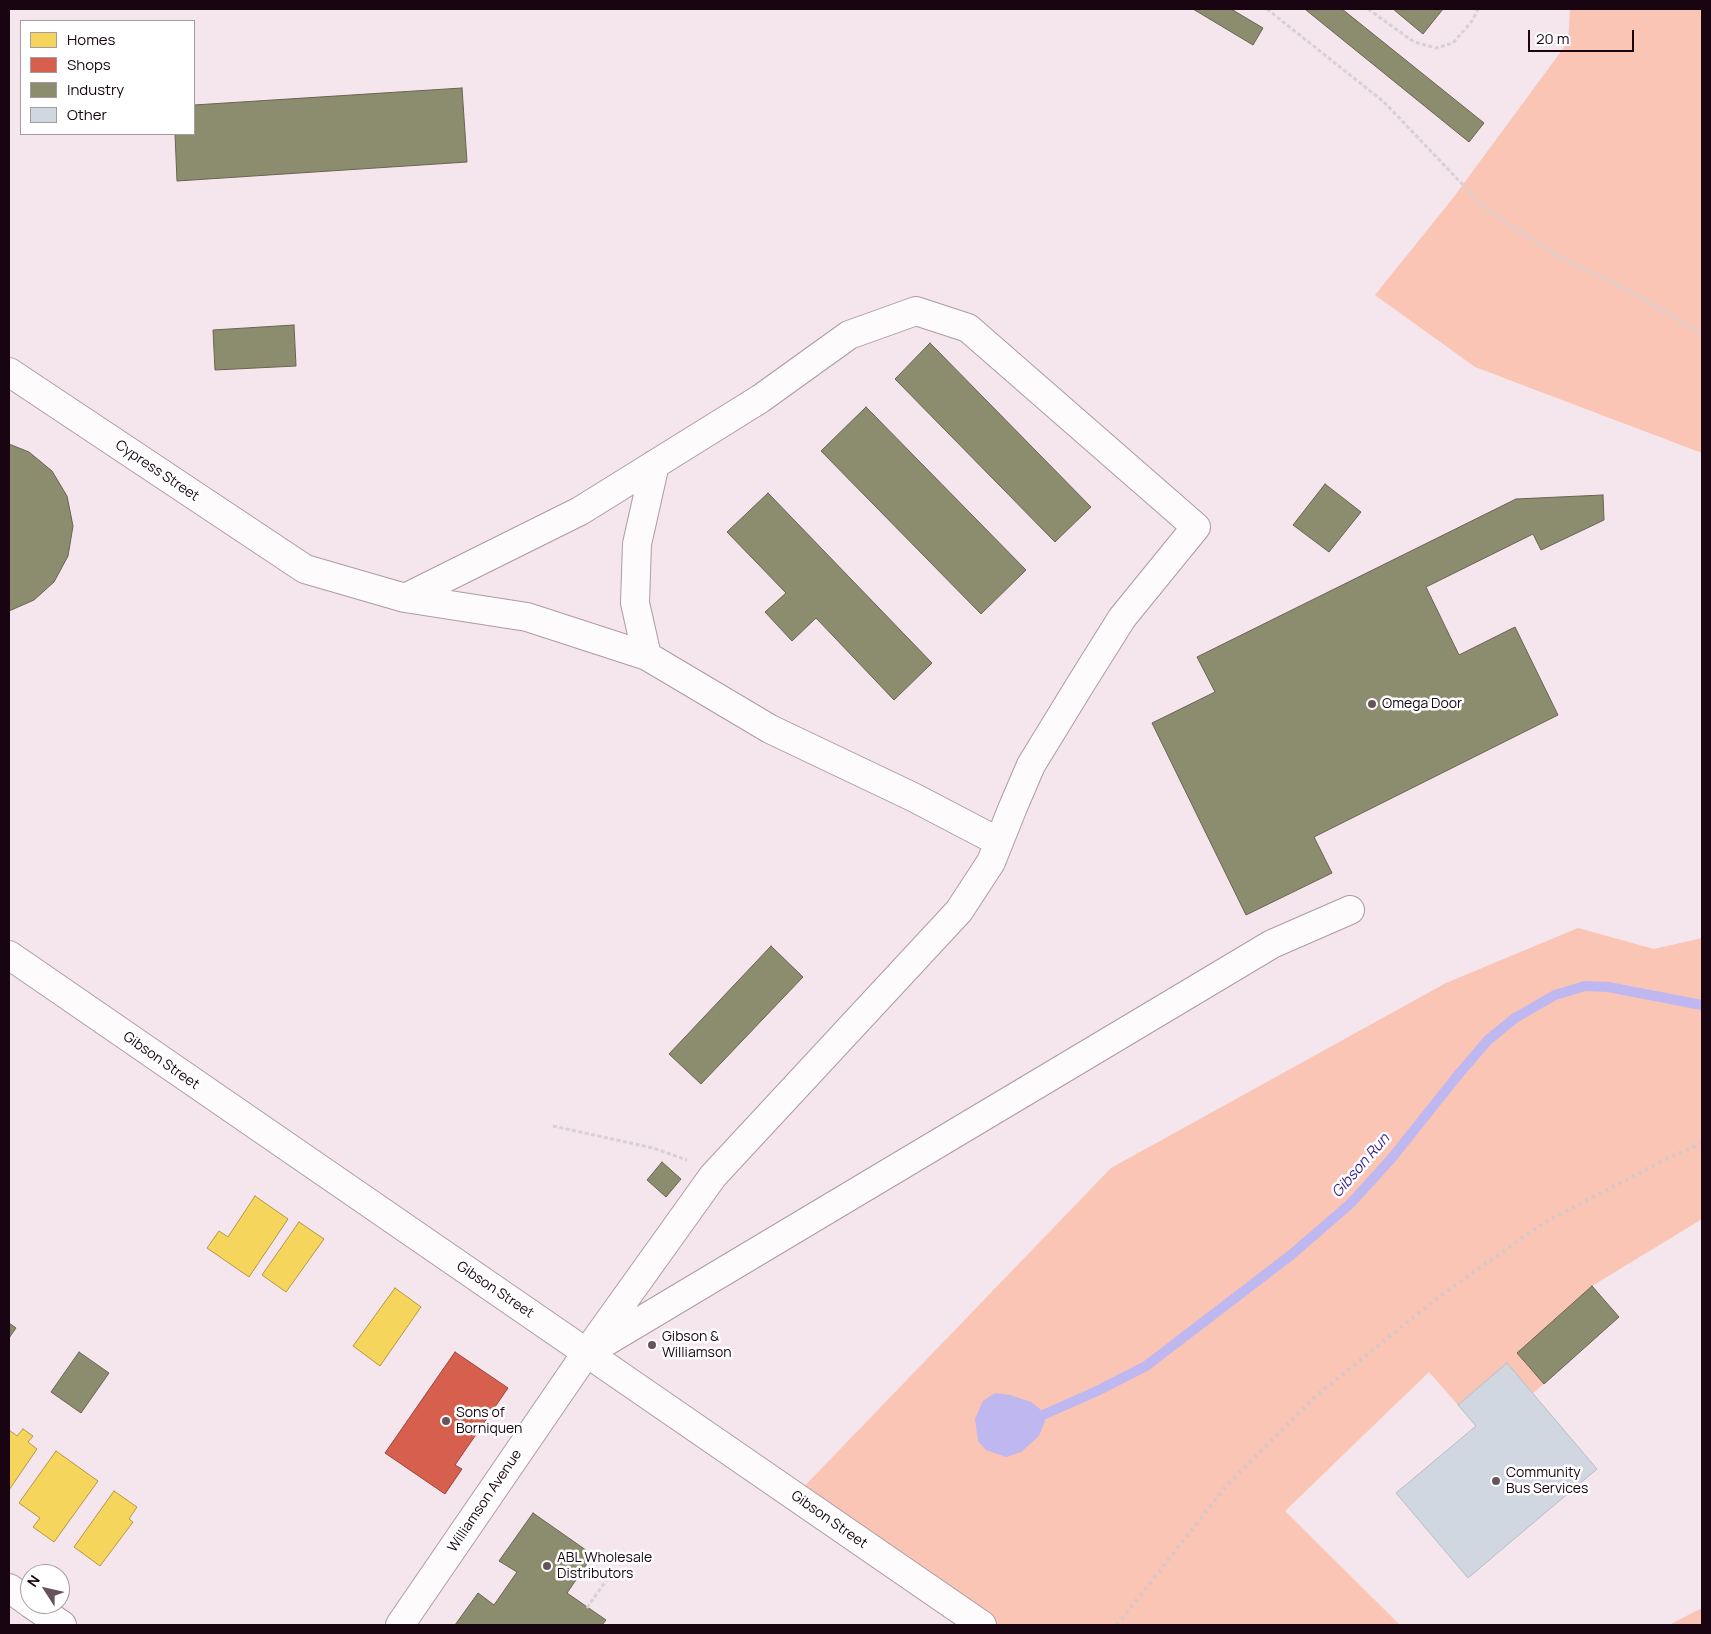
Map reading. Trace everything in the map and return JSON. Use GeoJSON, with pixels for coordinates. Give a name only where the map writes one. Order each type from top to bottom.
{"type":"FeatureCollection","features":[{"type":"Feature","properties":{"kind":"street","name":"Williamson Avenue"},"geometry":{"type":"LineString","coordinates":[[400,1625],[587,1352],[713,1176],[959,911],[991,862],[1031,765],[1080,684],[1122,618],[1196,527],[968,328],[916,311],[849,335],[760,399],[655,464]]}},
{"type":"Feature","properties":{"kind":"street","name":"Cypress Street"},"geometry":{"type":"LineString","coordinates":[[9,372],[305,569],[405,598],[528,617],[647,656],[770,729],[913,797],[999,842]]}},
{"type":"Feature","properties":{"kind":"street"},"geometry":{"type":"LineString","coordinates":[[405,598],[580,511],[655,464]]}},
{"type":"Feature","properties":{"kind":"street"},"geometry":{"type":"LineString","coordinates":[[647,656],[635,603],[637,544],[655,464]]}},
{"type":"Feature","properties":{"kind":"street"},"geometry":{"type":"LineString","coordinates":[[587,1352],[1272,944],[1350,910]]}},
{"type":"Feature","properties":{"kind":"street","name":"Gibson Street"},"geometry":{"type":"LineString","coordinates":[[9,955],[977,1622]]}},
{"type":"Feature","properties":{"kind":"street"},"geometry":{"type":"LineString","coordinates":[[9,1588],[20,1596]]}},
{"type":"Feature","properties":{"kind":"street"},"geometry":{"type":"LineString","coordinates":[[46,1614],[62,1625]]}},
{"type":"Feature","properties":{"kind":"path"},"geometry":{"type":"LineString","coordinates":[[1267,9],[1384,102],[1486,209],[1556,255],[1641,297],[1696,331],[1702,337]]}},
{"type":"Feature","properties":{"kind":"path"},"geometry":{"type":"LineString","coordinates":[[1368,9],[1414,42],[1436,48],[1453,43],[1472,21],[1478,9]]}},
{"type":"Feature","properties":{"kind":"path"},"geometry":{"type":"LineString","coordinates":[[553,1126],[653,1148],[687,1160],[713,1176]]}},
{"type":"Feature","properties":{"kind":"path"},"geometry":{"type":"LineString","coordinates":[[587,1608],[614,1569]]}},
{"type":"Feature","properties":{"kind":"shaded area"},"geometry":{"type":"Polygon","coordinates":[[[1570,9],[1702,9],[1702,453],[1475,367],[1375,295],[1453,198],[1568,42],[1570,9]]]}},
{"type":"Feature","properties":{"kind":"shaded area"},"geometry":{"type":"Polygon","coordinates":[[[1578,928],[1654,949],[1702,938],[1702,1219],[1592,1286],[1517,1353],[1544,1384],[1533,1393],[1507,1363],[1458,1405],[1429,1372],[1285,1511],[1400,1625],[982,1625],[795,1496],[1111,1168],[1446,983],[1578,928]]]}},
{"type":"Feature","properties":{"kind":"shaded area"},"geometry":{"type":"Polygon","coordinates":[[[995,1393],[1010,1395],[1031,1402],[1040,1409],[1045,1421],[1039,1436],[1021,1452],[1006,1457],[986,1450],[978,1441],[975,1419],[983,1401],[995,1393]]]}},
{"type":"Feature","properties":{"kind":"shaded area"},"geometry":{"type":"Polygon","coordinates":[[[1702,1608],[1702,1625],[1669,1625],[1702,1608]]]}},
{"type":"Feature","properties":{"kind":"building: Homes"},"geometry":{"type":"Polygon","coordinates":[[[255,1196],[288,1219],[249,1277],[207,1248],[219,1231],[228,1237],[255,1196]]]}},
{"type":"Feature","properties":{"kind":"building: Homes"},"geometry":{"type":"Polygon","coordinates":[[[299,1222],[324,1239],[286,1292],[262,1275],[299,1222]]]}},
{"type":"Feature","properties":{"kind":"building: Homes"},"geometry":{"type":"Polygon","coordinates":[[[395,1288],[421,1307],[380,1366],[353,1346],[395,1288]]]}},
{"type":"Feature","properties":{"kind":"building: Homes"},"geometry":{"type":"Polygon","coordinates":[[[23,1429],[33,1436],[28,1442],[37,1449],[9,1490],[9,1430],[17,1436],[23,1429]]]}},
{"type":"Feature","properties":{"kind":"building: Homes"},"geometry":{"type":"Polygon","coordinates":[[[56,1451],[98,1481],[54,1542],[33,1527],[40,1518],[19,1503],[56,1451]]]}},
{"type":"Feature","properties":{"kind":"building: Homes"},"geometry":{"type":"Polygon","coordinates":[[[114,1491],[137,1507],[129,1519],[133,1522],[100,1566],[74,1547],[114,1491]]]}},
{"type":"Feature","properties":{"kind":"building: Shops","name":"Sons of Borniquen"},"geometry":{"type":"Polygon","coordinates":[[[455,1352],[508,1388],[455,1465],[462,1469],[445,1494],[385,1453],[455,1352]]]}},
{"type":"Feature","properties":{"kind":"building: Industry"},"geometry":{"type":"Polygon","coordinates":[[[1193,9],[1231,9],[1263,28],[1253,45],[1193,9]]]}},
{"type":"Feature","properties":{"kind":"building: Industry"},"geometry":{"type":"Polygon","coordinates":[[[1307,9],[1342,9],[1484,123],[1469,142],[1307,9]]]}},
{"type":"Feature","properties":{"kind":"building: Industry"},"geometry":{"type":"Polygon","coordinates":[[[1393,9],[1443,9],[1423,34],[1393,9]]]}},
{"type":"Feature","properties":{"kind":"building: Industry"},"geometry":{"type":"Polygon","coordinates":[[[462,88],[467,162],[177,181],[175,135],[195,135],[195,105],[462,88]]]}},
{"type":"Feature","properties":{"kind":"building: Industry"},"geometry":{"type":"Polygon","coordinates":[[[294,325],[296,366],[215,370],[213,330],[294,325]]]}},
{"type":"Feature","properties":{"kind":"building: Industry"},"geometry":{"type":"Polygon","coordinates":[[[930,343],[1091,507],[1055,542],[895,379],[930,343]]]}},
{"type":"Feature","properties":{"kind":"building: Industry"},"geometry":{"type":"Polygon","coordinates":[[[866,407],[1026,570],[981,614],[821,451],[866,407]]]}},
{"type":"Feature","properties":{"kind":"building: Industry"},"geometry":{"type":"Polygon","coordinates":[[[9,444],[29,452],[52,471],[67,496],[73,526],[68,556],[54,582],[34,600],[9,611],[9,444]]]}},
{"type":"Feature","properties":{"kind":"building: Industry"},"geometry":{"type":"Polygon","coordinates":[[[1325,484],[1361,512],[1329,552],[1293,525],[1325,484]]]}},
{"type":"Feature","properties":{"kind":"building: Industry"},"geometry":{"type":"Polygon","coordinates":[[[768,493],[932,663],[894,700],[816,618],[792,641],[765,612],[786,593],[727,532],[768,493]]]}},
{"type":"Feature","properties":{"kind":"building: Industry","name":"Omega Door"},"geometry":{"type":"Polygon","coordinates":[[[1603,495],[1604,520],[1541,550],[1533,534],[1426,587],[1459,655],[1515,627],[1558,715],[1314,837],[1332,873],[1246,915],[1152,723],[1215,692],[1197,657],[1516,499],[1603,495]]]}},
{"type":"Feature","properties":{"kind":"building: Industry"},"geometry":{"type":"Polygon","coordinates":[[[771,946],[803,977],[701,1084],[669,1054],[771,946]]]}},
{"type":"Feature","properties":{"kind":"building: Industry"},"geometry":{"type":"Polygon","coordinates":[[[662,1162],[681,1179],[666,1197],[647,1180],[662,1162]]]}},
{"type":"Feature","properties":{"kind":"building: Industry"},"geometry":{"type":"Polygon","coordinates":[[[1592,1286],[1619,1317],[1544,1384],[1517,1353],[1592,1286]]]}},
{"type":"Feature","properties":{"kind":"building: Industry"},"geometry":{"type":"Polygon","coordinates":[[[9,1323],[16,1328],[9,1338],[9,1323]]]}},
{"type":"Feature","properties":{"kind":"building: Industry"},"geometry":{"type":"Polygon","coordinates":[[[79,1352],[109,1373],[81,1413],[51,1392],[79,1352]]]}},
{"type":"Feature","properties":{"kind":"building: Industry","name":"ABL Wholesale Distributors"},"geometry":{"type":"Polygon","coordinates":[[[533,1513],[593,1555],[567,1593],[606,1620],[602,1625],[455,1625],[478,1593],[494,1605],[517,1572],[499,1561],[533,1513]]]}},
{"type":"Feature","properties":{"kind":"building: Other","name":"Community Bus Services"},"geometry":{"type":"Polygon","coordinates":[[[1507,1363],[1597,1469],[1468,1578],[1396,1493],[1476,1426],[1458,1405],[1507,1363]]]}},
{"type":"Feature","properties":{"kind":"waterway","name":"Gibson Run"},"geometry":{"type":"LineString","coordinates":[[1043,1415],[1097,1391],[1146,1366],[1291,1255],[1350,1204],[1391,1159],[1488,1040],[1515,1018],[1555,995],[1585,986],[1608,987],[1702,1005]]}},
{"type":"Feature","properties":{"kind":"railway"},"geometry":{"type":"LineString","coordinates":[[1117,1625],[1227,1485],[1317,1395],[1440,1296],[1542,1224],[1664,1160],[1702,1143]]}},
{"type":"Feature","properties":{"kind":"place","name":"Omega Door"},"geometry":{"type":"Point","coordinates":[1372,704]}},
{"type":"Feature","properties":{"kind":"place","name":"Gibson & Williamson"},"geometry":{"type":"Point","coordinates":[652,1345]}},
{"type":"Feature","properties":{"kind":"place","name":"Sons of Borniquen"},"geometry":{"type":"Point","coordinates":[446,1421]}},
{"type":"Feature","properties":{"kind":"place","name":"Community Bus Services"},"geometry":{"type":"Point","coordinates":[1496,1481]}},
{"type":"Feature","properties":{"kind":"place","name":"ABL Wholesale Distributors"},"geometry":{"type":"Point","coordinates":[547,1566]}}]}
